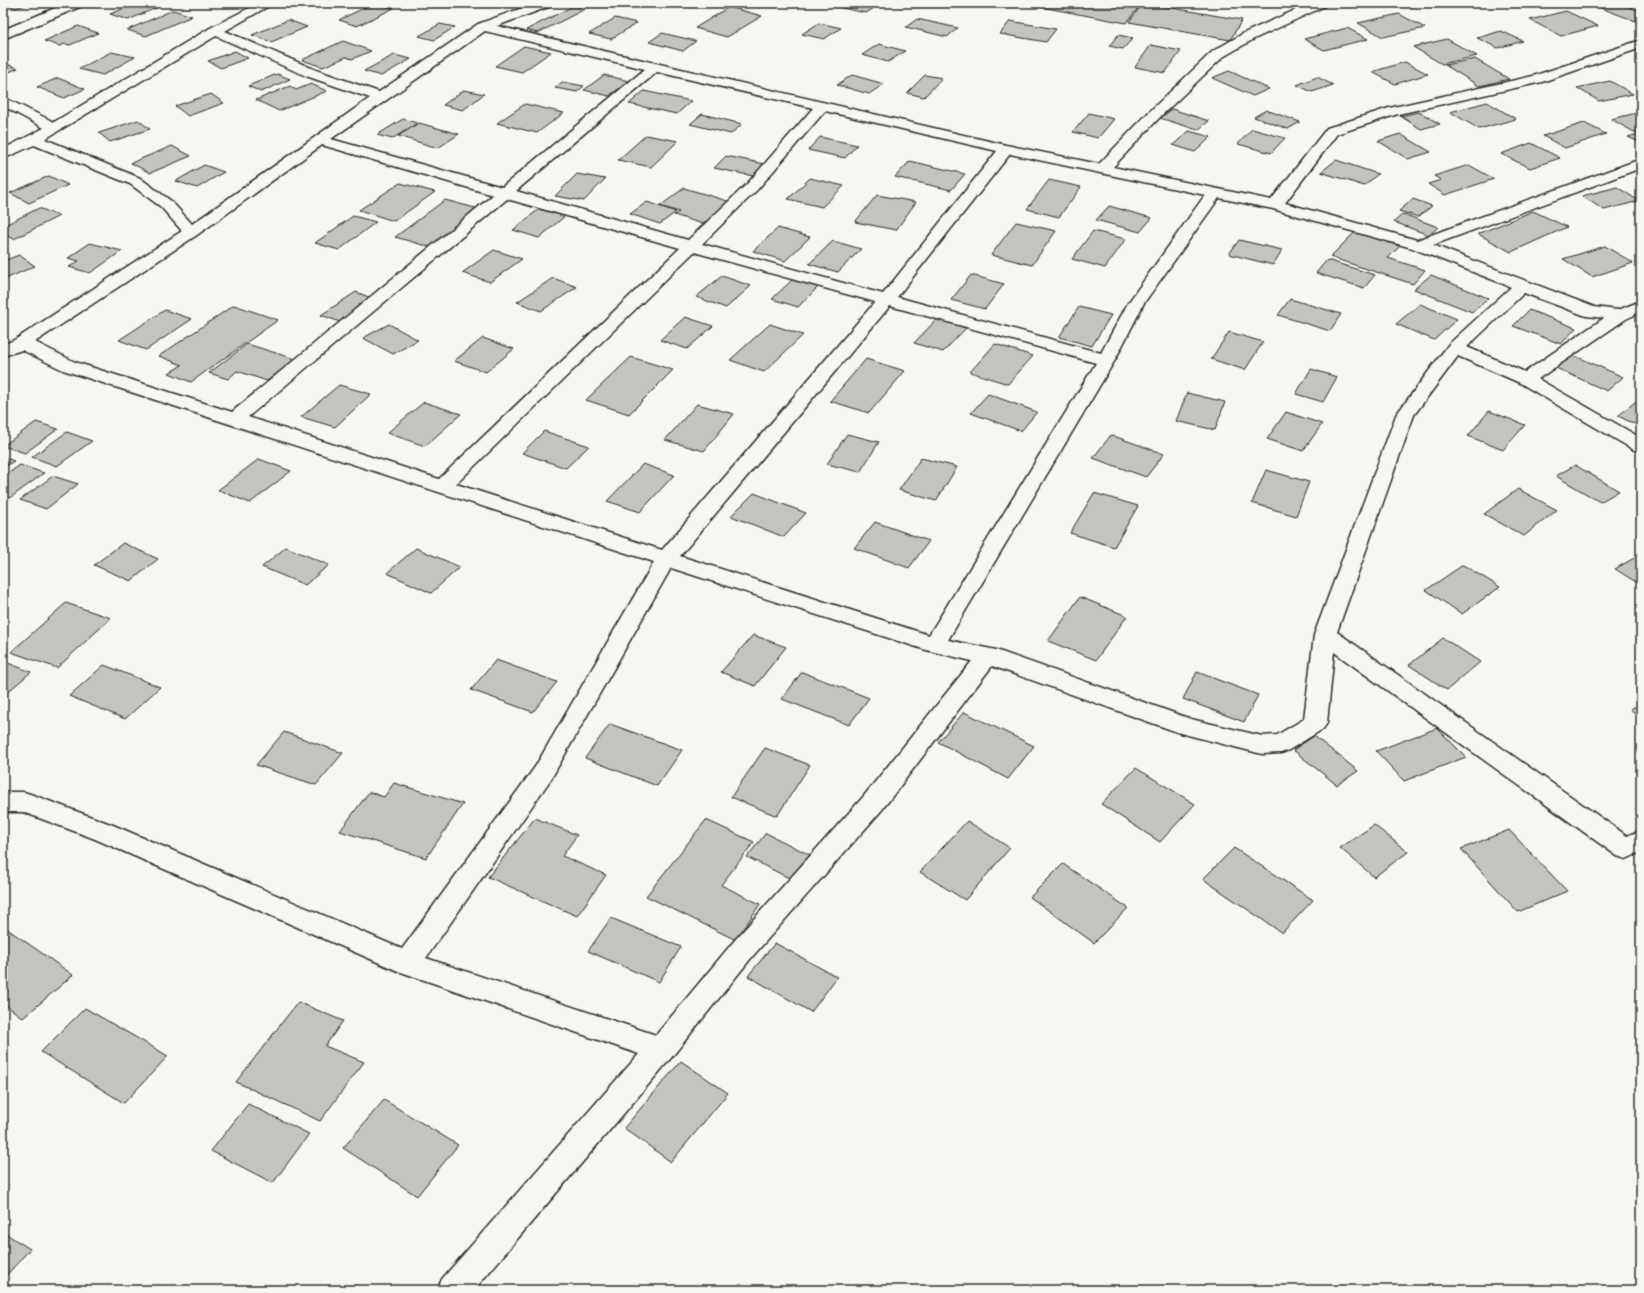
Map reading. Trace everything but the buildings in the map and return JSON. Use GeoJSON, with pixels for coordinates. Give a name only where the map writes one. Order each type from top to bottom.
{"type":"FeatureCollection","features":[{"type":"Feature","properties":{"kind":"street"},"geometry":{"type":"LineString","coordinates":[[3,36],[78,3]]}},
{"type":"Feature","properties":{"kind":"street"},"geometry":{"type":"LineString","coordinates":[[3,155],[34,140],[215,31],[268,3]]}},
{"type":"Feature","properties":{"kind":"street"},"geometry":{"type":"LineString","coordinates":[[1103,168],[1157,112],[1218,54],[1249,36],[1321,3]]}},
{"type":"Feature","properties":{"kind":"street"},"geometry":{"type":"LineString","coordinates":[[3,351],[22,343],[191,232],[380,97],[483,27],[543,4]]}},
{"type":"Feature","properties":{"kind":"street"},"geometry":{"type":"LineString","coordinates":[[483,27],[656,66],[820,107],[900,123],[1006,149],[1275,205],[1418,245],[1592,312],[1620,314]]}},
{"type":"Feature","properties":{"kind":"street"},"geometry":{"type":"LineString","coordinates":[[215,31],[311,73],[380,97]]}},
{"type":"Feature","properties":{"kind":"street"},"geometry":{"type":"LineString","coordinates":[[1275,205],[1332,131],[1394,111],[1537,79],[1641,44]]}},
{"type":"Feature","properties":{"kind":"street"},"geometry":{"type":"LineString","coordinates":[[235,419],[507,193],[656,66]]}},
{"type":"Feature","properties":{"kind":"street"},"geometry":{"type":"LineString","coordinates":[[3,101],[54,127]]}},
{"type":"Feature","properties":{"kind":"street"},"geometry":{"type":"LineString","coordinates":[[442,487],[752,187],[820,107]]}},
{"type":"Feature","properties":{"kind":"street"},"geometry":{"type":"LineString","coordinates":[[34,140],[135,181],[166,204],[191,232]]}},
{"type":"Feature","properties":{"kind":"street"},"geometry":{"type":"LineString","coordinates":[[319,140],[690,246],[1106,360]]}},
{"type":"Feature","properties":{"kind":"street"},"geometry":{"type":"LineString","coordinates":[[407,963],[543,773],[666,559],[887,299],[1006,149]]}},
{"type":"Feature","properties":{"kind":"street"},"geometry":{"type":"LineString","coordinates":[[1418,245],[1641,163]]}},
{"type":"Feature","properties":{"kind":"street"},"geometry":{"type":"LineString","coordinates":[[934,645],[1106,360],[1136,304],[1215,192]]}},
{"type":"Feature","properties":{"kind":"street"},"geometry":{"type":"LineString","coordinates":[[22,343],[69,366],[442,487],[934,645],[988,656],[1188,727],[1262,745],[1281,744],[1315,722],[1325,635],[1383,472],[1406,415],[1455,348],[1523,285]]}},
{"type":"Feature","properties":{"kind":"street"},"geometry":{"type":"LineString","coordinates":[[1526,379],[1620,314],[1641,306]]}},
{"type":"Feature","properties":{"kind":"street"},"geometry":{"type":"LineString","coordinates":[[1455,348],[1526,379],[1641,446]]}},
{"type":"Feature","properties":{"kind":"street"},"geometry":{"type":"LineString","coordinates":[[1325,635],[1626,849],[1641,840]]}},
{"type":"Feature","properties":{"kind":"street"},"geometry":{"type":"LineString","coordinates":[[453,1290],[661,1049],[743,949],[872,804],[988,656]]}},
{"type":"Feature","properties":{"kind":"street"},"geometry":{"type":"LineString","coordinates":[[3,802],[24,802],[104,832],[407,963],[661,1049]]}}]}
